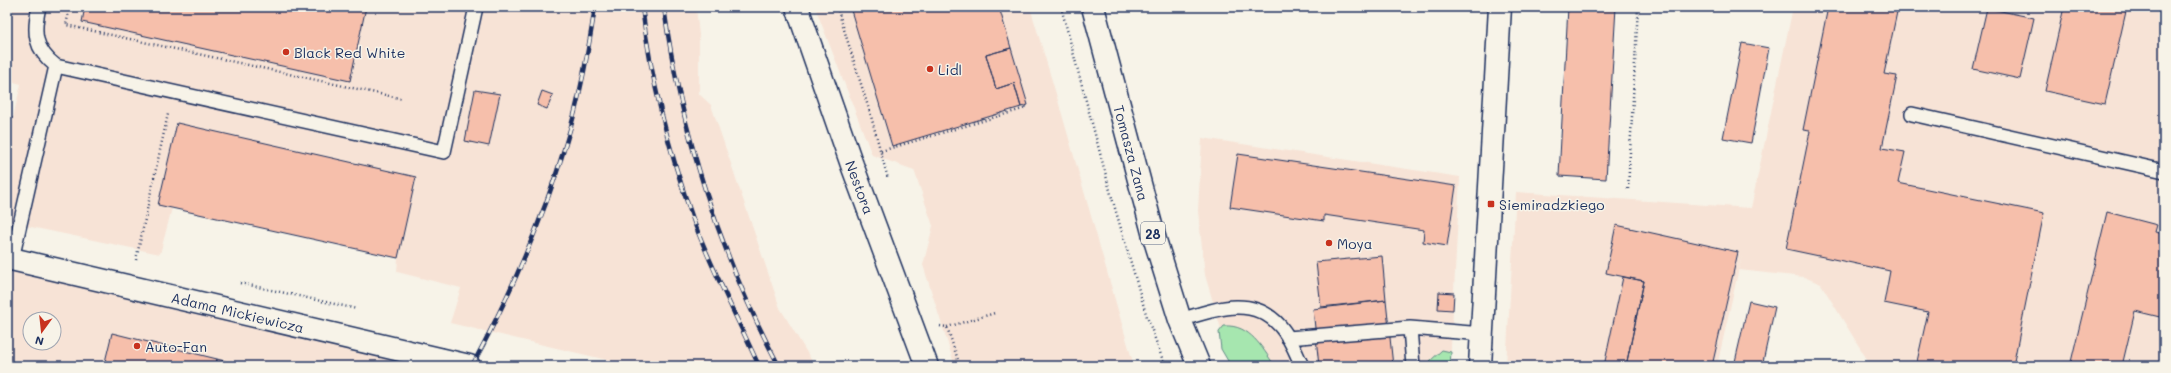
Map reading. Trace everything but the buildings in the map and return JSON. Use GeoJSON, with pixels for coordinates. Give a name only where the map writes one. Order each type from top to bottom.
{"type":"FeatureCollection","features":[{"type":"Feature","properties":{"kind":"street","name":"Nestora"},"geometry":{"type":"LineString","coordinates":[[797,7],[852,166],[927,366]]}},
{"type":"Feature","properties":{"kind":"street","name":"Tomasza Zana"},"geometry":{"type":"LineString","coordinates":[[1093,7],[1155,240],[1180,320],[1199,366]]}},
{"type":"Feature","properties":{"kind":"street"},"geometry":{"type":"LineString","coordinates":[[1480,366],[1483,334],[1500,7]]}},
{"type":"Feature","properties":{"kind":"street","name":"Adama Mickiewicza"},"geometry":{"type":"LineString","coordinates":[[9,258],[470,366]]}},
{"type":"Feature","properties":{"kind":"lane"},"geometry":{"type":"LineString","coordinates":[[38,7],[35,30],[37,40],[47,58],[56,66],[444,152],[476,7]]}},
{"type":"Feature","properties":{"kind":"lane"},"geometry":{"type":"LineString","coordinates":[[9,258],[56,66]]}},
{"type":"Feature","properties":{"kind":"lane"},"geometry":{"type":"LineString","coordinates":[[1912,114],[2164,171]]}},
{"type":"Feature","properties":{"kind":"lane"},"geometry":{"type":"LineString","coordinates":[[1180,320],[1221,307],[1244,308],[1272,318],[1281,326],[1302,366]]}},
{"type":"Feature","properties":{"kind":"lane"},"geometry":{"type":"LineString","coordinates":[[1288,338],[1410,328],[1483,334]]}},
{"type":"Feature","properties":{"kind":"lane"},"geometry":{"type":"LineString","coordinates":[[1410,328],[1413,366]]}},
{"type":"Feature","properties":{"kind":"path"},"geometry":{"type":"LineString","coordinates":[[70,7],[66,25],[403,99]]}},
{"type":"Feature","properties":{"kind":"path"},"geometry":{"type":"LineString","coordinates":[[837,7],[890,186]]}},
{"type":"Feature","properties":{"kind":"path"},"geometry":{"type":"LineString","coordinates":[[1061,7],[1112,198],[1146,314],[1165,366]]}},
{"type":"Feature","properties":{"kind":"path"},"geometry":{"type":"LineString","coordinates":[[1628,189],[1638,7]]}},
{"type":"Feature","properties":{"kind":"path"},"geometry":{"type":"LineString","coordinates":[[881,152],[1026,108],[1025,106]]}},
{"type":"Feature","properties":{"kind":"path"},"geometry":{"type":"LineString","coordinates":[[136,260],[168,114],[175,115]]}},
{"type":"Feature","properties":{"kind":"path"},"geometry":{"type":"LineString","coordinates":[[936,322],[940,326],[947,327],[995,313]]}},
{"type":"Feature","properties":{"kind":"path"},"geometry":{"type":"LineString","coordinates":[[947,327],[960,366]]}},
{"type":"Feature","properties":{"kind":"shaded area"},"geometry":{"type":"Polygon","coordinates":[[[7,7],[696,7],[699,35],[699,94],[711,105],[780,308],[815,366],[633,366],[450,323],[461,288],[397,272],[398,258],[172,208],[160,254],[7,222],[7,142],[21,84],[7,80],[7,7]]]}},
{"type":"Feature","properties":{"kind":"shaded area","name":"Lidl"},"geometry":{"type":"Polygon","coordinates":[[[815,7],[1030,7],[1134,366],[955,366],[923,265],[933,226],[914,170],[872,155],[815,7]]]}},
{"type":"Feature","properties":{"kind":"shaded area"},"geometry":{"type":"Polygon","coordinates":[[[1793,7],[2164,7],[2164,366],[1871,366],[1821,284],[1804,277],[1739,270],[1742,255],[1717,366],[1506,366],[1516,192],[1751,208],[1793,7]]]}},
{"type":"Feature","properties":{"kind":"shaded area","name":"Moya"},"geometry":{"type":"Polygon","coordinates":[[[1202,138],[1460,177],[1450,366],[1240,366],[1221,329],[1205,275],[1198,211],[1202,138]]]}},
{"type":"Feature","properties":{"kind":"shaded area"},"geometry":{"type":"Polygon","coordinates":[[[7,258],[395,349],[389,366],[7,366],[7,258]]]}},
{"type":"Feature","properties":{"kind":"green space"},"geometry":{"type":"Polygon","coordinates":[[[1224,326],[1233,326],[1248,333],[1260,345],[1275,366],[1231,366],[1221,349],[1219,332],[1224,326]]]}},
{"type":"Feature","properties":{"kind":"green space"},"geometry":{"type":"Polygon","coordinates":[[[1442,350],[1451,352],[1450,366],[1434,366],[1430,361],[1442,350]]]}},
{"type":"Feature","properties":{"kind":"railway"},"geometry":{"type":"LineString","coordinates":[[472,366],[525,257],[557,172],[571,126],[579,92],[595,7]]}},
{"type":"Feature","properties":{"kind":"railway"},"geometry":{"type":"LineString","coordinates":[[642,7],[650,62],[662,116],[685,196],[709,258],[759,366]]}},
{"type":"Feature","properties":{"kind":"railway"},"geometry":{"type":"LineString","coordinates":[[664,7],[671,53],[681,99],[692,146],[706,192],[721,237],[739,282],[758,325],[779,366]]}},
{"type":"Feature","properties":{"kind":"place","name":"Black Red White"},"geometry":{"type":"Point","coordinates":[286,52]}},
{"type":"Feature","properties":{"kind":"place","name":"Lidl"},"geometry":{"type":"Point","coordinates":[930,69]}},
{"type":"Feature","properties":{"kind":"place","name":"Siemiradzkiego"},"geometry":{"type":"Point","coordinates":[1491,204]}},
{"type":"Feature","properties":{"kind":"place","name":"Moya"},"geometry":{"type":"Point","coordinates":[1329,243]}},
{"type":"Feature","properties":{"kind":"place","name":"Auto-Fan"},"geometry":{"type":"Point","coordinates":[137,346]}}]}
